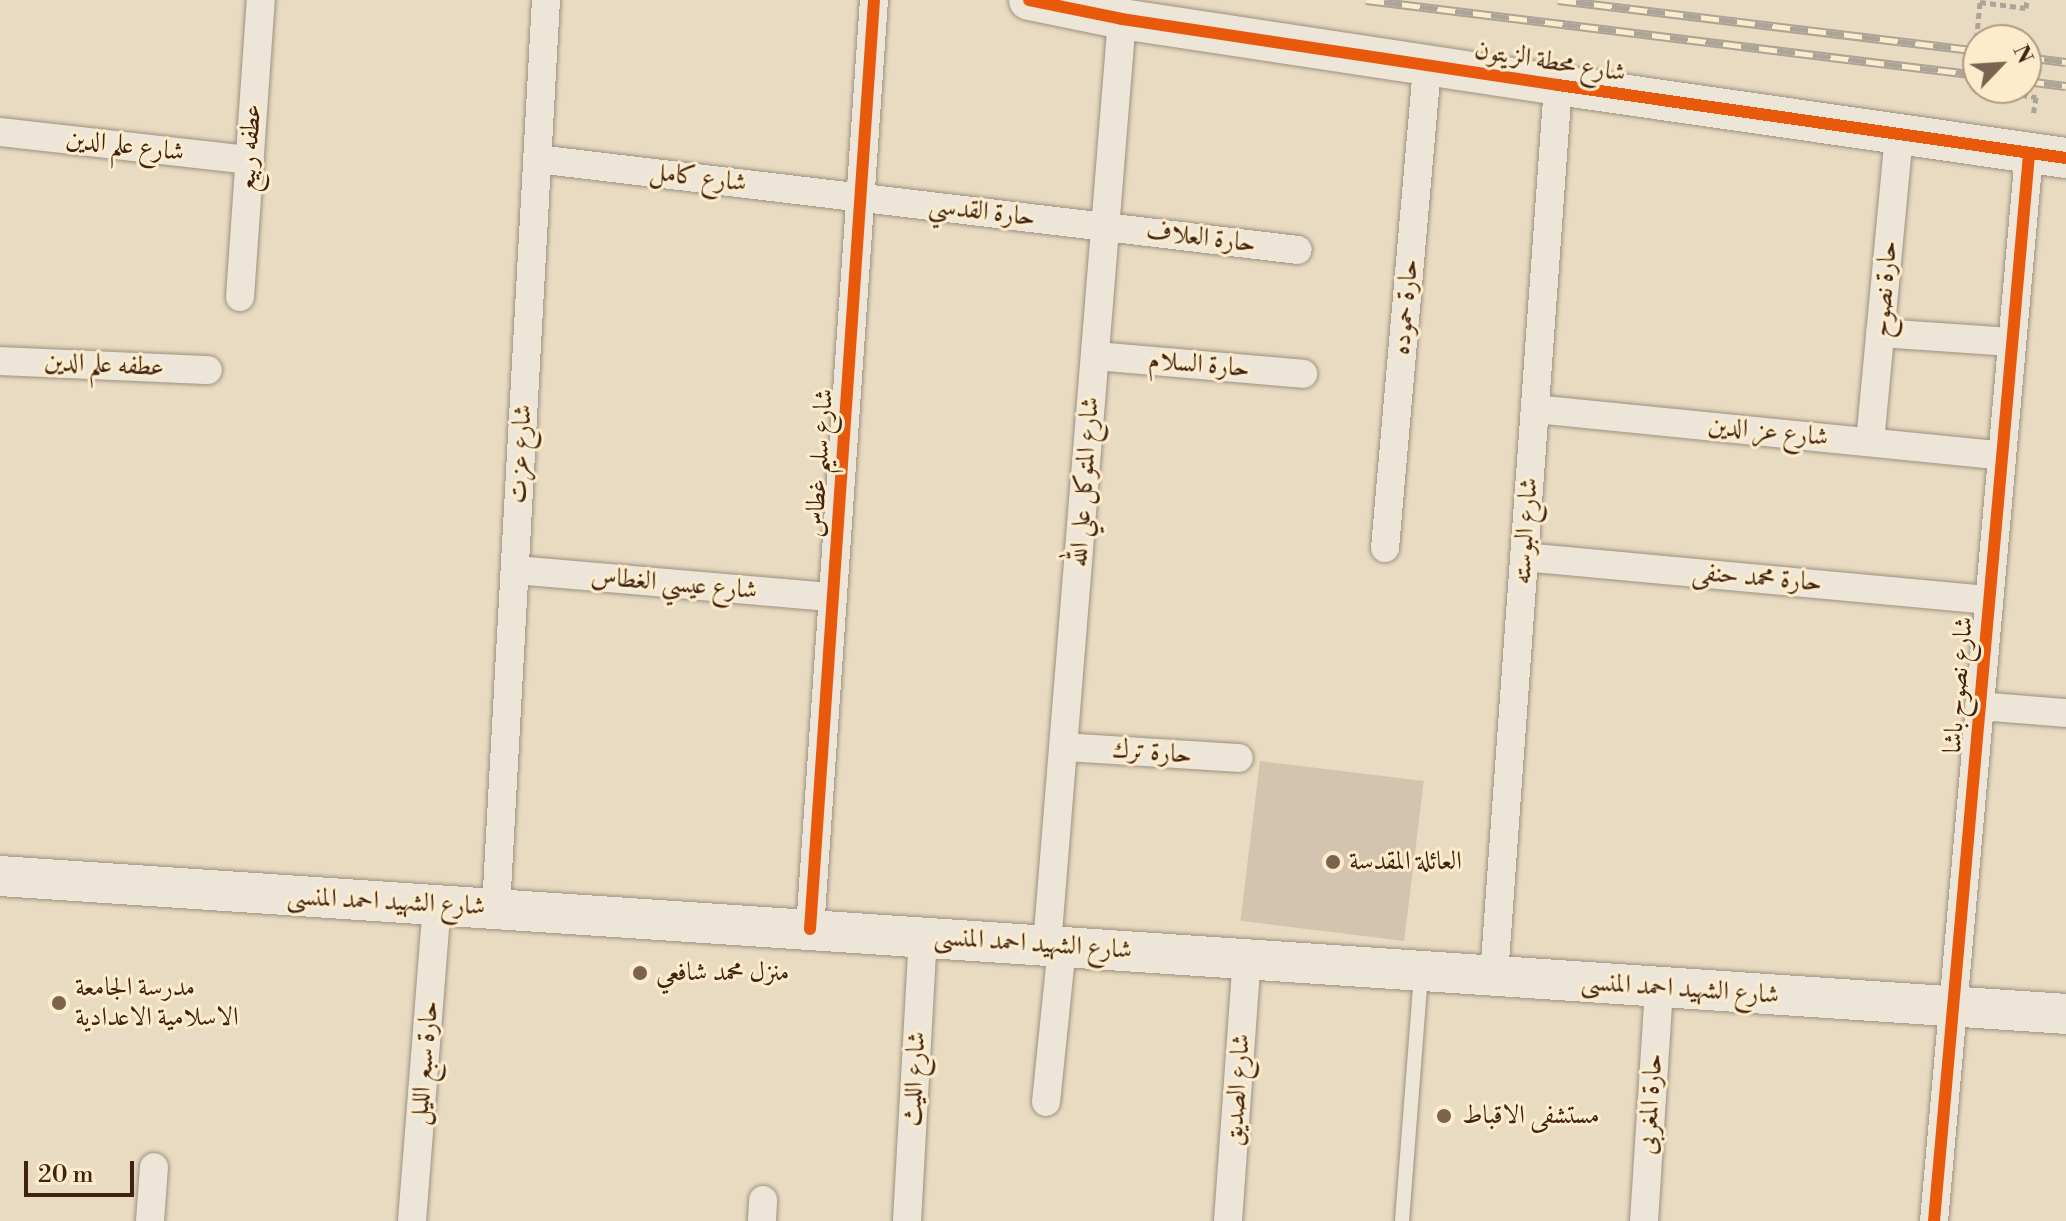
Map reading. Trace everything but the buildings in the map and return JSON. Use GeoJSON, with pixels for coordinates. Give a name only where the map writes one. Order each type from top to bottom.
{"type":"FeatureCollection","features":[{"type":"Feature","properties":{"kind":"main road","name":"شارع محطة الزيتون"},"geometry":{"type":"LineString","coordinates":[[1029,0],[1122,19],[2047,156]]}},
{"type":"Feature","properties":{"kind":"main road","name":"شارع الشهيد احمد المنسى"},"geometry":{"type":"LineString","coordinates":[[0,876],[2066,1014]]}},
{"type":"Feature","properties":{"kind":"street","name":"عطفه ربيع"},"geometry":{"type":"LineString","coordinates":[[240,297],[261,0]]}},
{"type":"Feature","properties":{"kind":"street","name":"شارع عزت"},"geometry":{"type":"LineString","coordinates":[[496,908],[546,0]]}},
{"type":"Feature","properties":{"kind":"street","name":"شارع سليم غطاس"},"geometry":{"type":"LineString","coordinates":[[810,929],[874,0]]}},
{"type":"Feature","properties":{"kind":"street","name":"شارع المتوكل علي الله"},"geometry":{"type":"LineString","coordinates":[[1046,1102],[1064,747],[1122,19]]}},
{"type":"Feature","properties":{"kind":"street","name":"حارة حموده"},"geometry":{"type":"LineString","coordinates":[[1385,548],[1427,65]]}},
{"type":"Feature","properties":{"kind":"street","name":"شارع البوسته"},"geometry":{"type":"LineString","coordinates":[[1494,976],[1558,85]]}},
{"type":"Feature","properties":{"kind":"street","name":"شارع علم الدين"},"geometry":{"type":"LineString","coordinates":[[0,132],[249,160]]}},
{"type":"Feature","properties":{"kind":"street","name":"حارة نصوح"},"geometry":{"type":"LineString","coordinates":[[1870,442],[1899,135]]}},
{"type":"Feature","properties":{"kind":"street","name":"شارع نصوح باشا"},"geometry":{"type":"LineString","coordinates":[[1934,1221],[2012,342],[2047,156]]}},
{"type":"Feature","properties":{"kind":"street","name":"شارع كامل"},"geometry":{"type":"LineString","coordinates":[[537,159],[859,198]]}},
{"type":"Feature","properties":{"kind":"street","name":"حارة القدسي"},"geometry":{"type":"LineString","coordinates":[[859,198],[1105,227]]}},
{"type":"Feature","properties":{"kind":"street","name":"حارة العلاف"},"geometry":{"type":"LineString","coordinates":[[1105,227],[1298,250]]}},
{"type":"Feature","properties":{"kind":"street"},"geometry":{"type":"LineString","coordinates":[[1880,333],[2012,342]]}},
{"type":"Feature","properties":{"kind":"street","name":"حارة السلام"},"geometry":{"type":"LineString","coordinates":[[1095,356],[1303,374]]}},
{"type":"Feature","properties":{"kind":"street","name":"عطفه علم الدين"},"geometry":{"type":"LineString","coordinates":[[0,361],[208,370]]}},
{"type":"Feature","properties":{"kind":"street","name":"شارع عز الدين"},"geometry":{"type":"LineString","coordinates":[[1535,409],[2002,456]]}},
{"type":"Feature","properties":{"kind":"street","name":"حارة محمد حنفى"},"geometry":{"type":"LineString","coordinates":[[1524,557],[1989,600]]}},
{"type":"Feature","properties":{"kind":"street","name":"شارع عيسي الغطاس"},"geometry":{"type":"LineString","coordinates":[[515,570],[833,597]]}},
{"type":"Feature","properties":{"kind":"street"},"geometry":{"type":"LineString","coordinates":[[1979,706],[2066,713]]}},
{"type":"Feature","properties":{"kind":"street","name":"حارة ترك"},"geometry":{"type":"LineString","coordinates":[[1064,747],[1239,758]]}},
{"type":"Feature","properties":{"kind":"street","name":"حارة سبع الليل"},"geometry":{"type":"LineString","coordinates":[[412,1221],[437,906]]}},
{"type":"Feature","properties":{"kind":"street","name":"شارع الليث"},"geometry":{"type":"LineString","coordinates":[[907,1221],[923,936]]}},
{"type":"Feature","properties":{"kind":"street","name":"شارع الصديق"},"geometry":{"type":"LineString","coordinates":[[1228,1221],[1247,959]]}},
{"type":"Feature","properties":{"kind":"street","name":"حارة المغربى"},"geometry":{"type":"LineString","coordinates":[[1644,1221],[1659,988]]}},
{"type":"Feature","properties":{"kind":"street"},"geometry":{"type":"LineString","coordinates":[[150,1221],[154,1167]]}},
{"type":"Feature","properties":{"kind":"lane"},"geometry":{"type":"LineString","coordinates":[[1402,1221],[1422,971]]}},
{"type":"Feature","properties":{"kind":"path"},"geometry":{"type":"LineString","coordinates":[[1978,24],[1980,2],[2026,8],[2027,0]]}},
{"type":"Feature","properties":{"kind":"railway"},"geometry":{"type":"LineString","coordinates":[[1366,0],[1962,73]]}},
{"type":"Feature","properties":{"kind":"railway"},"geometry":{"type":"LineString","coordinates":[[1558,0],[1962,49]]}},
{"type":"Feature","properties":{"kind":"railway"},"geometry":{"type":"LineString","coordinates":[[2042,59],[2066,62]]}},
{"type":"Feature","properties":{"kind":"railway"},"geometry":{"type":"LineString","coordinates":[[2042,83],[2066,86]]}},
{"type":"Feature","properties":{"kind":"cycle path"},"geometry":{"type":"LineString","coordinates":[[810,929],[874,0]]}},
{"type":"Feature","properties":{"kind":"cycle path"},"geometry":{"type":"LineString","coordinates":[[1029,0],[1122,19],[2066,158]]}},
{"type":"Feature","properties":{"kind":"cycle path"},"geometry":{"type":"LineString","coordinates":[[1934,1221],[2029,154]]}},
{"type":"Feature","properties":{"kind":"place","name":"العائلة المقدسة"},"geometry":{"type":"Point","coordinates":[1333,862]}},
{"type":"Feature","properties":{"kind":"place","name":"منزل محمد شافعي"},"geometry":{"type":"Point","coordinates":[640,973]}},
{"type":"Feature","properties":{"kind":"place","name":"مدرسة الجامعة الاسلامية الاعدادية"},"geometry":{"type":"Point","coordinates":[59,1003]}},
{"type":"Feature","properties":{"kind":"place","name":"مستشفى الاقباط"},"geometry":{"type":"Point","coordinates":[1444,1116]}}]}
